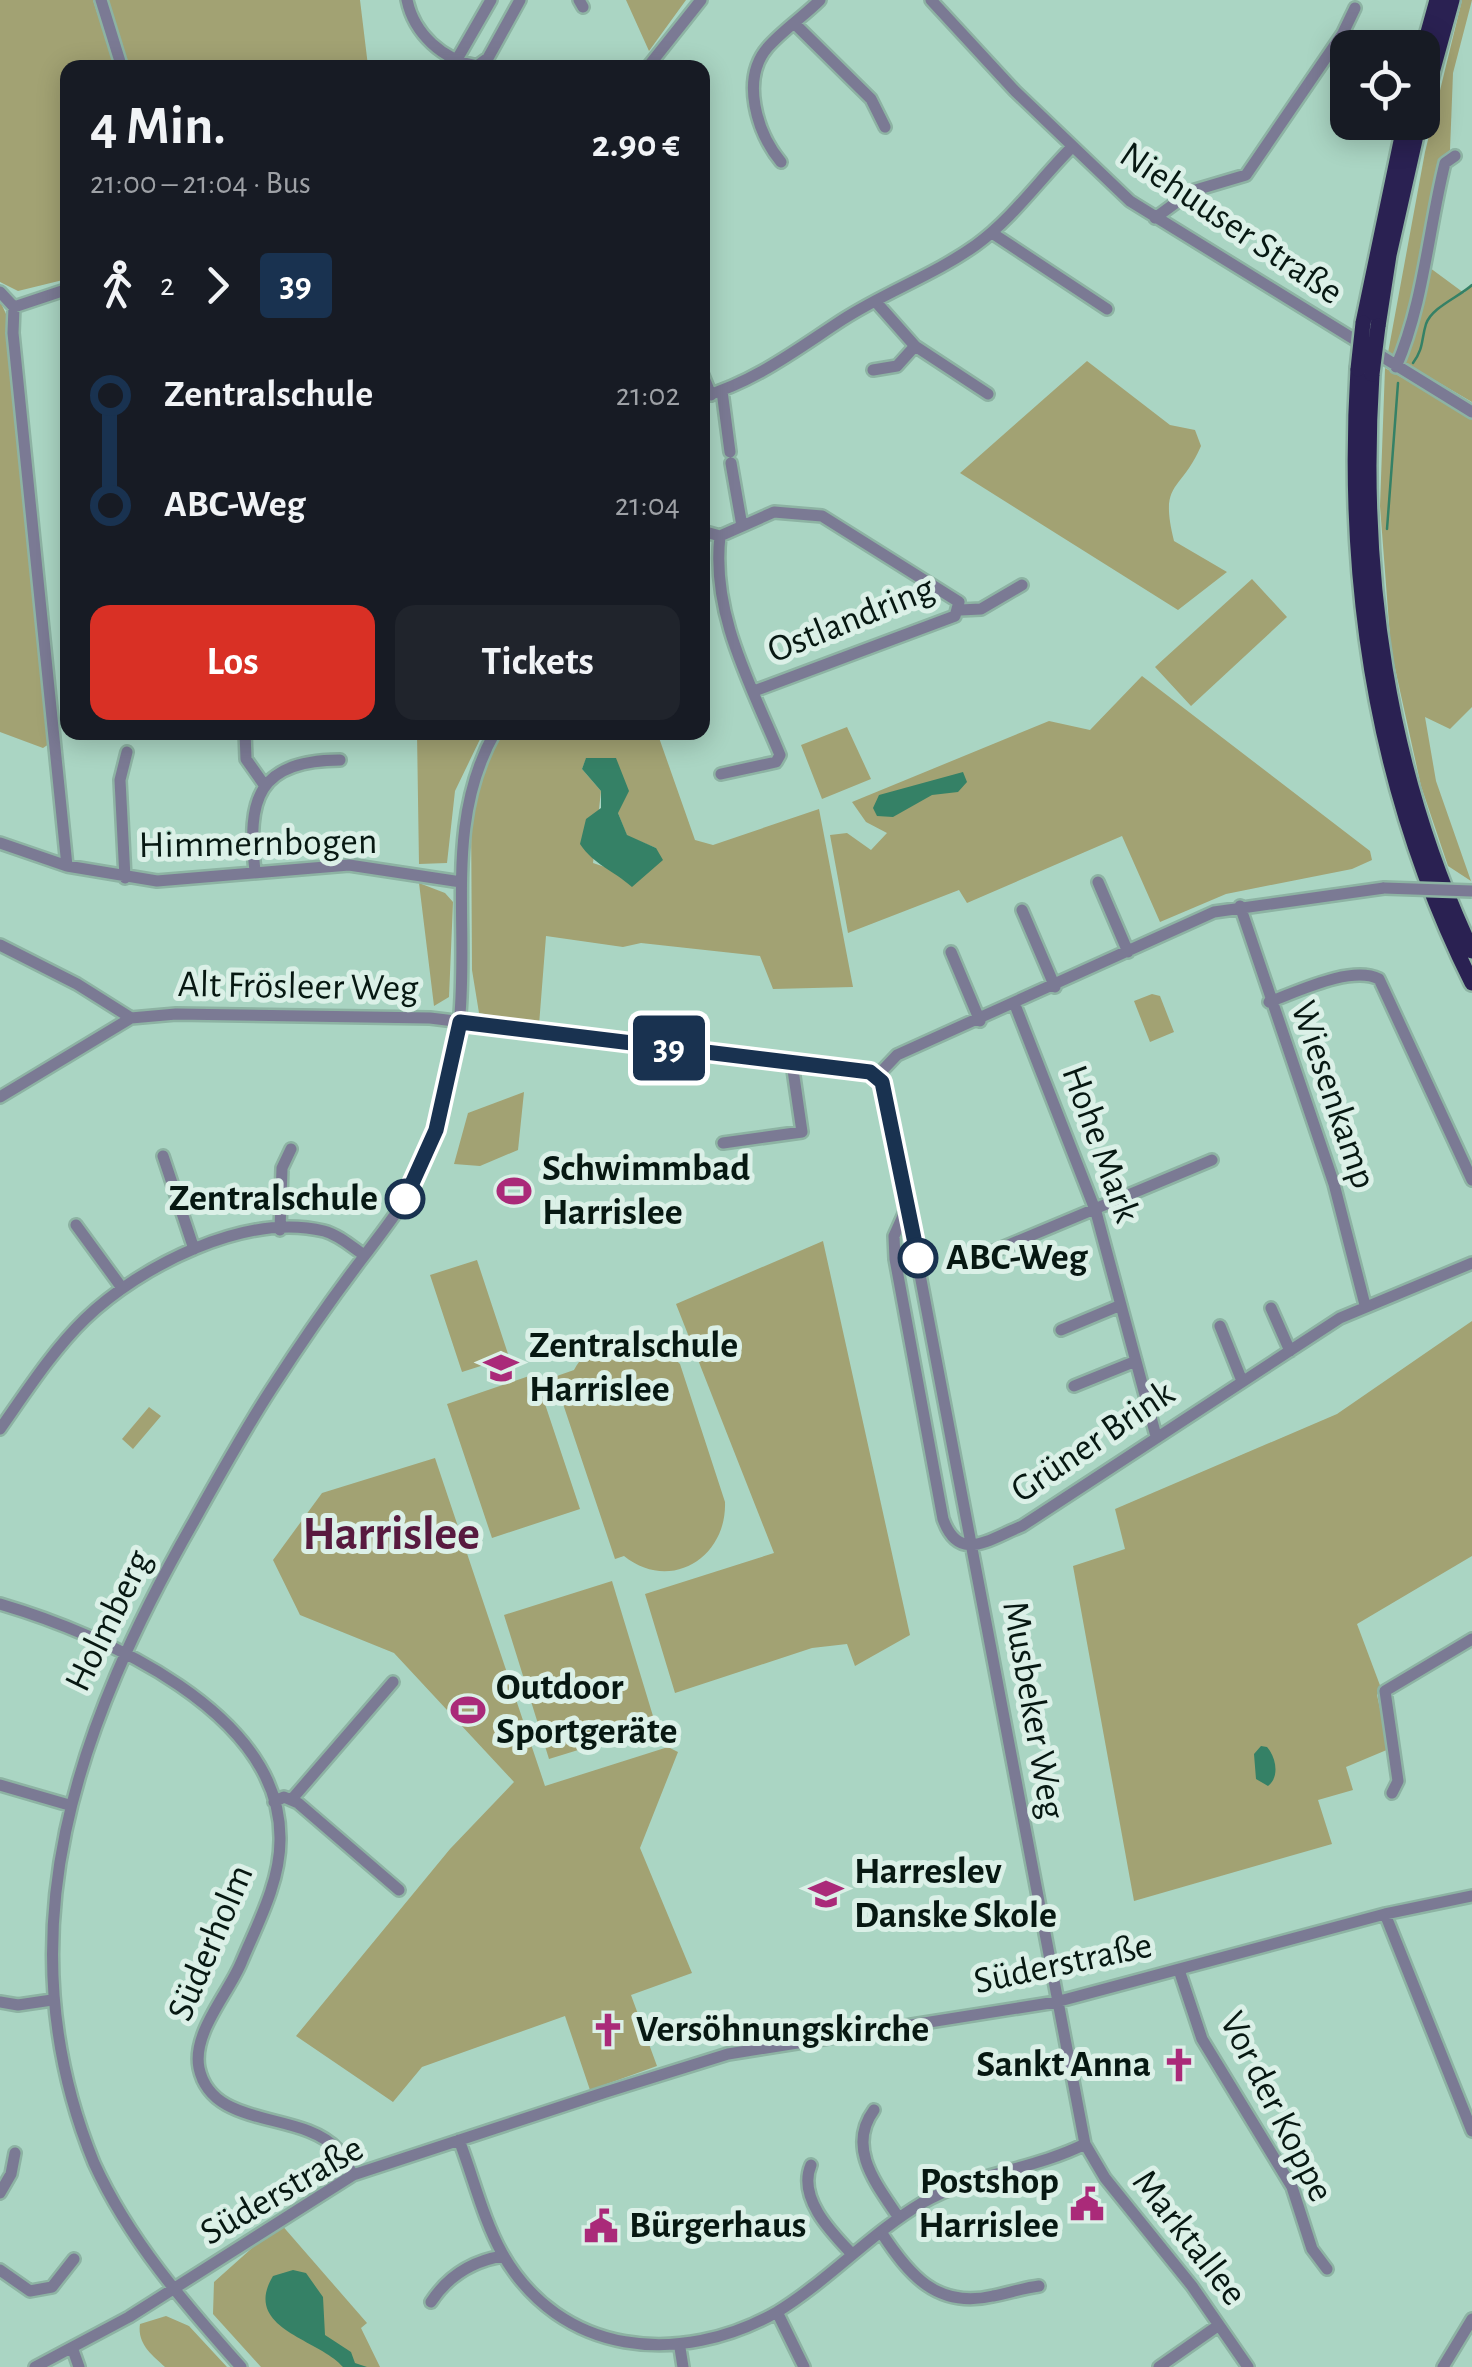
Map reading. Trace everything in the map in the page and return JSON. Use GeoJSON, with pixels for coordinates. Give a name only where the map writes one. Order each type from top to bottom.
{"type":"FeatureCollection","features":[{"type":"Feature","properties":{"kind":"highway"},"geometry":{"type":"LineString","coordinates":[[1429,30],[1437,0]]}},
{"type":"Feature","properties":{"kind":"highway"},"geometry":{"type":"LineString","coordinates":[[1440,44],[1452,0]]}},
{"type":"Feature","properties":{"kind":"highway"},"geometry":{"type":"LineString","coordinates":[[1402,140],[1365,372],[1356,545],[1377,704],[1419,856],[1472,983]]}},
{"type":"Feature","properties":{"kind":"highway"},"geometry":{"type":"LineString","coordinates":[[1371,324],[1415,140]]}},
{"type":"Feature","properties":{"kind":"highway"},"geometry":{"type":"LineString","coordinates":[[1365,372],[1368,528],[1384,670],[1426,836],[1472,952]]}},
{"type":"Feature","properties":{"kind":"street"},"geometry":{"type":"LineString","coordinates":[[101,0],[120,60]]}},
{"type":"Feature","properties":{"kind":"street"},"geometry":{"type":"LineString","coordinates":[[407,0],[422,34],[450,60]]}},
{"type":"Feature","properties":{"kind":"street"},"geometry":{"type":"LineString","coordinates":[[456,60],[490,0]]}},
{"type":"Feature","properties":{"kind":"street"},"geometry":{"type":"LineString","coordinates":[[486,60],[520,0]]}},
{"type":"Feature","properties":{"kind":"street"},"geometry":{"type":"LineString","coordinates":[[653,60],[701,0]]}},
{"type":"Feature","properties":{"kind":"street"},"geometry":{"type":"LineString","coordinates":[[781,162],[771,150],[752,91],[767,47],[820,0]]}},
{"type":"Feature","properties":{"kind":"street","name":"Niehuuser Straße"},"geometry":{"type":"LineString","coordinates":[[931,0],[1108,182],[1155,218],[1472,412]]}},
{"type":"Feature","properties":{"kind":"street"},"geometry":{"type":"LineString","coordinates":[[1155,218],[1192,191],[1246,175],[1344,32],[1355,8]]}},
{"type":"Feature","properties":{"kind":"street"},"geometry":{"type":"LineString","coordinates":[[796,25],[870,99],[884,127]]}},
{"type":"Feature","properties":{"kind":"street"},"geometry":{"type":"LineString","coordinates":[[742,526],[731,457],[712,394],[762,374],[876,302],[918,282],[992,232],[1072,146]]}},
{"type":"Feature","properties":{"kind":"street"},"geometry":{"type":"LineString","coordinates":[[1396,367],[1408,340],[1446,163],[1455,156]]}},
{"type":"Feature","properties":{"kind":"street"},"geometry":{"type":"LineString","coordinates":[[992,232],[1107,310]]}},
{"type":"Feature","properties":{"kind":"street"},"geometry":{"type":"LineString","coordinates":[[0,292],[14,307],[12,332],[67,866]]}},
{"type":"Feature","properties":{"kind":"street"},"geometry":{"type":"LineString","coordinates":[[14,307],[60,292]]}},
{"type":"Feature","properties":{"kind":"street"},"geometry":{"type":"LineString","coordinates":[[876,302],[915,346],[988,394]]}},
{"type":"Feature","properties":{"kind":"street"},"geometry":{"type":"LineString","coordinates":[[873,370],[896,366],[915,346]]}},
{"type":"Feature","properties":{"kind":"street","name":"Ostlandring"},"geometry":{"type":"LineString","coordinates":[[721,774],[776,762],[780,755],[754,691],[721,608],[720,536],[774,512],[822,516],[954,597],[960,610],[955,616],[754,691]]}},
{"type":"Feature","properties":{"kind":"street"},"geometry":{"type":"LineString","coordinates":[[710,534],[720,536]]}},
{"type":"Feature","properties":{"kind":"street"},"geometry":{"type":"LineString","coordinates":[[960,610],[981,609],[1022,585]]}},
{"type":"Feature","properties":{"kind":"street"},"geometry":{"type":"LineString","coordinates":[[245,740],[246,759],[265,786]]}},
{"type":"Feature","properties":{"kind":"street","name":"Holmberg"},"geometry":{"type":"LineString","coordinates":[[241,2367],[172,2290],[95,2165],[64,2067],[52,2000],[48,1906],[80,1758],[123,1649],[270,1390],[392,1221],[417,1177],[452,1072],[460,1022],[461,882],[468,798],[491,740]]}},
{"type":"Feature","properties":{"kind":"street"},"geometry":{"type":"LineString","coordinates":[[125,878],[120,780],[127,752]]}},
{"type":"Feature","properties":{"kind":"street"},"geometry":{"type":"LineString","coordinates":[[256,871],[251,812],[265,786],[312,762],[340,760]]}},
{"type":"Feature","properties":{"kind":"street","name":"Himmernbogen"},"geometry":{"type":"LineString","coordinates":[[0,843],[67,866],[125,878],[186,880],[349,865],[461,882]]}},
{"type":"Feature","properties":{"kind":"street"},"geometry":{"type":"LineString","coordinates":[[1098,882],[1128,952]]}},
{"type":"Feature","properties":{"kind":"street"},"geometry":{"type":"LineString","coordinates":[[877,1076],[897,1055],[1055,987],[1186,923],[1240,906],[1384,888],[1472,890]]}},
{"type":"Feature","properties":{"kind":"street","name":"Wiesenkamp"},"geometry":{"type":"LineString","coordinates":[[1240,906],[1334,1184],[1365,1305]]}},
{"type":"Feature","properties":{"kind":"street"},"geometry":{"type":"LineString","coordinates":[[1022,910],[1055,987]]}},
{"type":"Feature","properties":{"kind":"street","name":"Alt Frösleer Weg"},"geometry":{"type":"LineString","coordinates":[[0,945],[131,1018],[176,1014],[460,1022],[861,1070],[877,1076]]}},
{"type":"Feature","properties":{"kind":"street"},"geometry":{"type":"LineString","coordinates":[[951,952],[980,1021]]}},
{"type":"Feature","properties":{"kind":"street"},"geometry":{"type":"LineString","coordinates":[[1270,1002],[1339,979],[1362,975],[1378,979],[1472,1180]]}},
{"type":"Feature","properties":{"kind":"street","name":"Hohe Mark"},"geometry":{"type":"LineString","coordinates":[[1015,1005],[1096,1212],[1156,1436]]}},
{"type":"Feature","properties":{"kind":"street"},"geometry":{"type":"LineString","coordinates":[[0,1097],[131,1018]]}},
{"type":"Feature","properties":{"kind":"street"},"geometry":{"type":"LineString","coordinates":[[724,1144],[802,1132],[792,1063]]}},
{"type":"Feature","properties":{"kind":"street","name":"Musbeker Weg"},"geometry":{"type":"LineString","coordinates":[[877,1076],[908,1205],[1085,2144]]}},
{"type":"Feature","properties":{"kind":"street"},"geometry":{"type":"LineString","coordinates":[[280,1230],[282,1168],[291,1148]]}},
{"type":"Feature","properties":{"kind":"street"},"geometry":{"type":"LineString","coordinates":[[164,1156],[194,1249]]}},
{"type":"Feature","properties":{"kind":"street"},"geometry":{"type":"LineString","coordinates":[[987,1254],[1096,1212],[1212,1160]]}},
{"type":"Feature","properties":{"kind":"street","name":"Musbeker Weg"},"geometry":{"type":"LineString","coordinates":[[908,1205],[894,1236],[895,1260],[942,1518],[948,1536],[958,1544],[973,1546]]}},
{"type":"Feature","properties":{"kind":"street"},"geometry":{"type":"LineString","coordinates":[[76,1225],[122,1288]]}},
{"type":"Feature","properties":{"kind":"street"},"geometry":{"type":"LineString","coordinates":[[0,1429],[72,1334],[122,1288],[194,1249],[280,1230],[325,1232],[364,1255]]}},
{"type":"Feature","properties":{"kind":"street","name":"Grüner Brink"},"geometry":{"type":"LineString","coordinates":[[973,1546],[1051,1509],[1156,1436],[1365,1305],[1472,1264]]}},
{"type":"Feature","properties":{"kind":"street"},"geometry":{"type":"LineString","coordinates":[[1061,1330],[1121,1305]]}},
{"type":"Feature","properties":{"kind":"street"},"geometry":{"type":"LineString","coordinates":[[1271,1308],[1290,1351]]}},
{"type":"Feature","properties":{"kind":"street"},"geometry":{"type":"LineString","coordinates":[[1220,1326],[1242,1381]]}},
{"type":"Feature","properties":{"kind":"street"},"geometry":{"type":"LineString","coordinates":[[1074,1386],[1136,1361]]}},
{"type":"Feature","properties":{"kind":"street","name":"Süderholm"},"geometry":{"type":"LineString","coordinates":[[0,1604],[123,1649],[218,1718],[252,1758],[274,1802],[280,1840],[276,1870],[231,1987],[202,2036],[199,2070],[219,2101],[312,2134],[336,2148],[352,2176]]}},
{"type":"Feature","properties":{"kind":"street"},"geometry":{"type":"LineString","coordinates":[[1392,1793],[1398,1781],[1386,1692],[1472,1639]]}},
{"type":"Feature","properties":{"kind":"street"},"geometry":{"type":"LineString","coordinates":[[274,1802],[292,1799],[392,1682]]}},
{"type":"Feature","properties":{"kind":"street"},"geometry":{"type":"LineString","coordinates":[[0,1786],[69,1805]]}},
{"type":"Feature","properties":{"kind":"street"},"geometry":{"type":"LineString","coordinates":[[292,1799],[399,1890]]}},
{"type":"Feature","properties":{"kind":"street","name":"Süderstraße"},"geometry":{"type":"LineString","coordinates":[[35,2367],[72,2350],[172,2290],[352,2176],[458,2140],[728,2054],[1056,2002],[1385,1914],[1472,1896]]}},
{"type":"Feature","properties":{"kind":"street"},"geometry":{"type":"LineString","coordinates":[[1385,1914],[1472,2131]]}},
{"type":"Feature","properties":{"kind":"street","name":"Vor der Koppe"},"geometry":{"type":"LineString","coordinates":[[1179,1970],[1202,2039],[1292,2188],[1312,2249],[1328,2269]]}},
{"type":"Feature","properties":{"kind":"street"},"geometry":{"type":"LineString","coordinates":[[0,2002],[18,2005],[52,2000]]}},
{"type":"Feature","properties":{"kind":"street"},"geometry":{"type":"LineString","coordinates":[[874,2110],[862,2135],[864,2153],[873,2178],[899,2218]]}},
{"type":"Feature","properties":{"kind":"street"},"geometry":{"type":"LineString","coordinates":[[458,2140],[503,2256],[524,2286],[578,2330],[620,2345],[680,2348],[720,2337],[777,2312],[899,2218],[964,2182],[1054,2160],[1085,2144]]}},
{"type":"Feature","properties":{"kind":"street","name":"Marktallee"},"geometry":{"type":"LineString","coordinates":[[1085,2144],[1105,2178],[1248,2367]]}},
{"type":"Feature","properties":{"kind":"street"},"geometry":{"type":"LineString","coordinates":[[0,2192],[11,2174],[15,2153]]}},
{"type":"Feature","properties":{"kind":"street"},"geometry":{"type":"LineString","coordinates":[[812,2166],[808,2184],[817,2210],[852,2254]]}},
{"type":"Feature","properties":{"kind":"street"},"geometry":{"type":"LineString","coordinates":[[881,2232],[915,2280],[942,2296],[990,2298],[1039,2286]]}},
{"type":"Feature","properties":{"kind":"street"},"geometry":{"type":"LineString","coordinates":[[431,2302],[442,2285],[474,2262],[503,2256]]}},
{"type":"Feature","properties":{"kind":"street"},"geometry":{"type":"LineString","coordinates":[[0,2270],[30,2291],[52,2287],[74,2259]]}},
{"type":"Feature","properties":{"kind":"street"},"geometry":{"type":"LineString","coordinates":[[777,2312],[804,2367]]}},
{"type":"Feature","properties":{"kind":"street"},"geometry":{"type":"LineString","coordinates":[[1443,2367],[1472,2319]]}},
{"type":"Feature","properties":{"kind":"street"},"geometry":{"type":"LineString","coordinates":[[1159,2367],[1219,2325]]}},
{"type":"Feature","properties":{"kind":"street"},"geometry":{"type":"LineString","coordinates":[[680,2348],[684,2367]]}},
{"type":"Feature","properties":{"kind":"street"},"geometry":{"type":"LineString","coordinates":[[72,2350],[80,2367]]}},
{"type":"Feature","properties":{"kind":"shaded area"},"geometry":{"type":"Polygon","coordinates":[[[0,0],[93,0],[113,60],[60,60],[60,281],[18,291],[0,282],[0,0]]]}},
{"type":"Feature","properties":{"kind":"shaded area"},"geometry":{"type":"Polygon","coordinates":[[[108,0],[360,0],[367,60],[126,60],[108,0]]]}},
{"type":"Feature","properties":{"kind":"shaded area"},"geometry":{"type":"Polygon","coordinates":[[[626,0],[686,0],[649,51],[626,0]]]}},
{"type":"Feature","properties":{"kind":"shaded area"},"geometry":{"type":"Polygon","coordinates":[[[1462,0],[1472,0],[1453,73],[1450,150],[1437,170],[1422,262],[1464,293],[1472,285],[1472,402],[1388,353],[1428,140],[1440,140],[1440,90],[1462,0]]]}},
{"type":"Feature","properties":{"kind":"shaded area"},"geometry":{"type":"Polygon","coordinates":[[[0,301],[6,314],[49,744],[43,748],[0,732],[0,301]]]}},
{"type":"Feature","properties":{"kind":"shaded area"},"geometry":{"type":"Polygon","coordinates":[[[1087,361],[1170,425],[1195,430],[1201,446],[1170,497],[1174,541],[1227,572],[1178,610],[960,473],[1087,361]]]}},
{"type":"Feature","properties":{"kind":"shaded area"},"geometry":{"type":"Polygon","coordinates":[[[1385,368],[1472,417],[1472,707],[1450,729],[1425,717],[1436,781],[1471,881],[1448,866],[1421,786],[1391,650],[1380,506],[1385,368]]]}},
{"type":"Feature","properties":{"kind":"shaded area"},"geometry":{"type":"Polygon","coordinates":[[[1252,579],[1287,617],[1191,706],[1155,667],[1252,579]]]}},
{"type":"Feature","properties":{"kind":"shaded area"},"geometry":{"type":"Polygon","coordinates":[[[1142,676],[1370,851],[1372,860],[1352,869],[1226,894],[1160,922],[1122,836],[967,903],[959,890],[848,933],[830,835],[847,833],[871,850],[887,833],[866,822],[852,802],[1049,721],[1090,730],[1142,676]]]}},
{"type":"Feature","properties":{"kind":"shaded area"},"geometry":{"type":"Polygon","coordinates":[[[847,727],[871,779],[822,799],[801,745],[847,727]]]}},
{"type":"Feature","properties":{"kind":"shaded area"},"geometry":{"type":"Polygon","coordinates":[[[417,740],[480,740],[455,791],[447,863],[419,864],[417,740]]]}},
{"type":"Feature","properties":{"kind":"shaded area"},"geometry":{"type":"Polygon","coordinates":[[[495,740],[660,740],[695,840],[713,845],[819,809],[853,987],[773,989],[760,956],[641,943],[623,947],[546,936],[539,1025],[479,1013],[472,970],[471,804],[495,740]],[[616,758],[586,759],[582,769],[601,791],[593,863],[614,870],[656,848],[627,836],[618,813],[616,758]]]}},
{"type":"Feature","properties":{"kind":"shaded area"},"geometry":{"type":"Polygon","coordinates":[[[586,758],[616,758],[629,791],[618,813],[627,835],[656,848],[663,860],[632,887],[580,844],[586,819],[601,808],[601,791],[582,769],[586,758]]]}},
{"type":"Feature","properties":{"kind":"shaded area"},"geometry":{"type":"Polygon","coordinates":[[[963,772],[967,782],[958,792],[932,795],[893,817],[877,816],[873,808],[879,795],[963,772]]]}},
{"type":"Feature","properties":{"kind":"shaded area"},"geometry":{"type":"Polygon","coordinates":[[[419,883],[445,893],[453,902],[449,997],[434,1006],[419,883]]]}},
{"type":"Feature","properties":{"kind":"shaded area"},"geometry":{"type":"Polygon","coordinates":[[[1152,994],[1160,996],[1174,1032],[1150,1042],[1134,1001],[1152,994]]]}},
{"type":"Feature","properties":{"kind":"shaded area"},"geometry":{"type":"Polygon","coordinates":[[[524,1092],[518,1150],[480,1166],[454,1164],[468,1113],[524,1092]]]}},
{"type":"Feature","properties":{"kind":"shaded area"},"geometry":{"type":"Polygon","coordinates":[[[823,1241],[910,1635],[855,1666],[847,1644],[812,1648],[675,1693],[645,1594],[774,1553],[676,1304],[823,1241]]]}},
{"type":"Feature","properties":{"kind":"shaded area"},"geometry":{"type":"Polygon","coordinates":[[[477,1260],[509,1357],[462,1372],[430,1275],[477,1260]]]}},
{"type":"Feature","properties":{"kind":"shaded area"},"geometry":{"type":"Polygon","coordinates":[[[1472,1321],[1472,1556],[1357,1624],[1381,1688],[1377,1695],[1389,1749],[1346,1767],[1353,1790],[1318,1800],[1332,1844],[1134,1901],[1073,1566],[1125,1549],[1115,1509],[1337,1414],[1472,1321]]]}},
{"type":"Feature","properties":{"kind":"shaded area"},"geometry":{"type":"Polygon","coordinates":[[[633,1336],[660,1345],[680,1364],[725,1502],[717,1539],[692,1564],[677,1570],[642,1567],[624,1556],[615,1559],[554,1377],[574,1370],[599,1345],[633,1336]]]}},
{"type":"Feature","properties":{"kind":"shaded area"},"geometry":{"type":"Polygon","coordinates":[[[535,1374],[580,1509],[492,1538],[447,1404],[535,1374]]]}},
{"type":"Feature","properties":{"kind":"shaded area"},"geometry":{"type":"Polygon","coordinates":[[[149,1407],[161,1416],[133,1449],[122,1439],[149,1407]]]}},
{"type":"Feature","properties":{"kind":"shaded area"},"geometry":{"type":"Polygon","coordinates":[[[435,1458],[545,1786],[668,1747],[678,1752],[640,1848],[692,1973],[631,1995],[657,2066],[590,2090],[565,2016],[422,2067],[393,2102],[296,2036],[450,1849],[514,1782],[394,1653],[300,1615],[273,1560],[322,1493],[435,1458]]]}},
{"type":"Feature","properties":{"kind":"shaded area"},"geometry":{"type":"Polygon","coordinates":[[[612,1581],[656,1726],[549,1759],[504,1615],[612,1581]]]}},
{"type":"Feature","properties":{"kind":"shaded area"},"geometry":{"type":"Polygon","coordinates":[[[1261,1746],[1267,1747],[1274,1761],[1274,1778],[1268,1786],[1256,1779],[1254,1754],[1261,1746]]]}},
{"type":"Feature","properties":{"kind":"shaded area"},"geometry":{"type":"Polygon","coordinates":[[[280,2223],[367,2323],[361,2328],[380,2367],[261,2367],[213,2314],[214,2282],[280,2223]]]}},
{"type":"Feature","properties":{"kind":"shaded area"},"geometry":{"type":"Polygon","coordinates":[[[293,2270],[306,2273],[323,2297],[325,2335],[351,2352],[355,2363],[367,2367],[343,2367],[275,2321],[267,2309],[266,2294],[273,2276],[293,2270]]]}},
{"type":"Feature","properties":{"kind":"shaded area"},"geometry":{"type":"Polygon","coordinates":[[[166,2316],[189,2326],[227,2367],[165,2367],[146,2348],[140,2324],[166,2316]]]}},
{"type":"Feature","properties":{"kind":"waterway"},"geometry":{"type":"LineString","coordinates":[[1413,363],[1429,318],[1472,285]]}},
{"type":"Feature","properties":{"kind":"waterway"},"geometry":{"type":"LineString","coordinates":[[1387,529],[1398,383]]}},
{"type":"Feature","properties":{"kind":"bus line","name":"39"},"geometry":{"type":"LineString","coordinates":[[405,1199],[436,1130],[452,1072],[460,1022],[870,1072],[882,1082],[918,1258]]}},
{"type":"Feature","properties":{"kind":"place","name":"Schwimmbad Harrislee"},"geometry":{"type":"Point","coordinates":[514,1191]}},
{"type":"Feature","properties":{"kind":"place","name":"Zentralschule"},"geometry":{"type":"Point","coordinates":[405,1199]}},
{"type":"Feature","properties":{"kind":"place","name":"ABC-Weg"},"geometry":{"type":"Point","coordinates":[918,1258]}},
{"type":"Feature","properties":{"kind":"place","name":"Zentralschule Harrislee"},"geometry":{"type":"Point","coordinates":[501,1368]}},
{"type":"Feature","properties":{"kind":"place","name":"Outdoor Sportgeräte"},"geometry":{"type":"Point","coordinates":[468,1710]}},
{"type":"Feature","properties":{"kind":"place","name":"Harreslev Danske Skole"},"geometry":{"type":"Point","coordinates":[826,1894]}},
{"type":"Feature","properties":{"kind":"place","name":"Versöhnungskirche"},"geometry":{"type":"Point","coordinates":[608,2030]}},
{"type":"Feature","properties":{"kind":"place","name":"Sankt Anna"},"geometry":{"type":"Point","coordinates":[1179,2065]}},
{"type":"Feature","properties":{"kind":"place","name":"Postshop Harrislee"},"geometry":{"type":"Point","coordinates":[1087,2204]}},
{"type":"Feature","properties":{"kind":"place","name":"Bürgerhaus"},"geometry":{"type":"Point","coordinates":[601,2226]}},
{"type":"Feature","properties":{"kind":"district","name":"Harrislee"},"geometry":{"type":"Point","coordinates":[391,1535]}}]}
